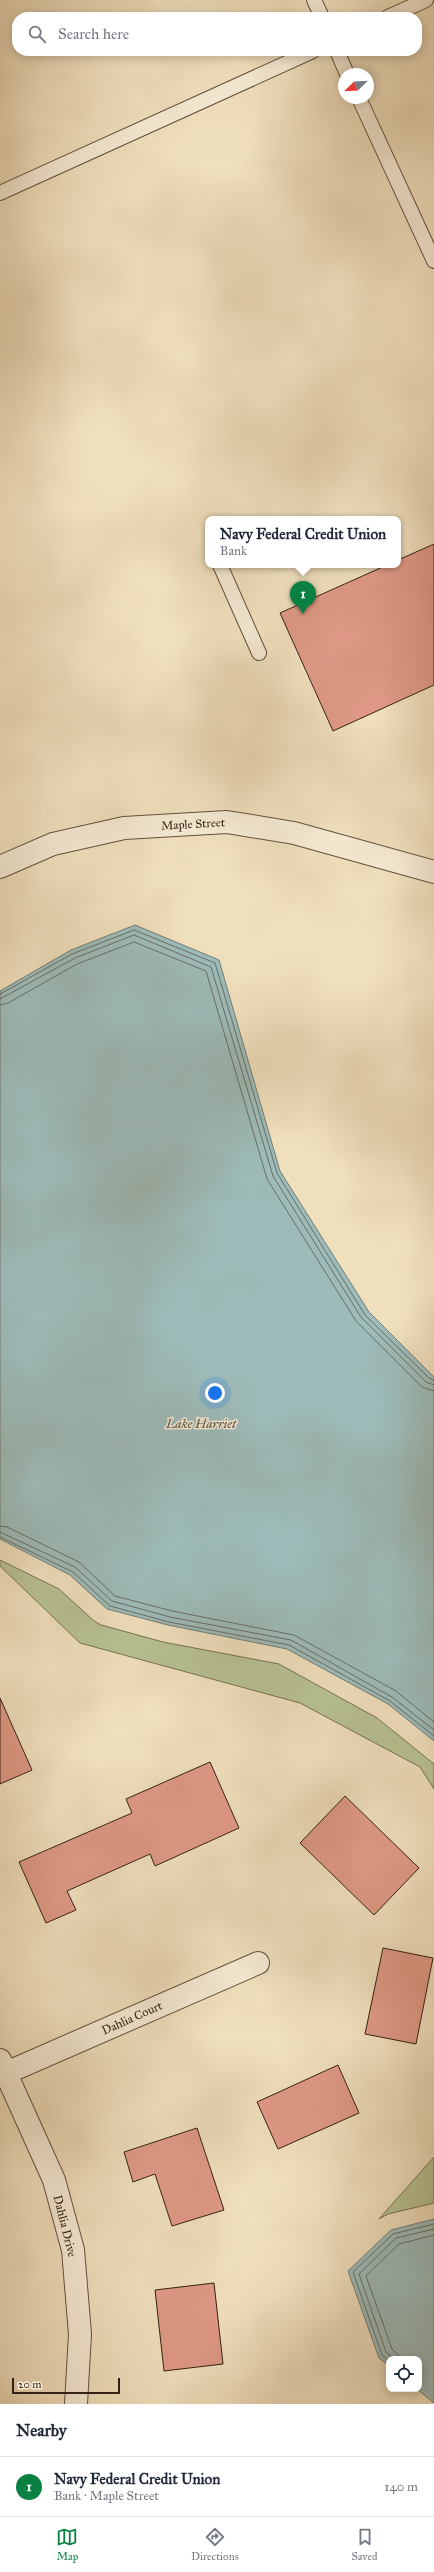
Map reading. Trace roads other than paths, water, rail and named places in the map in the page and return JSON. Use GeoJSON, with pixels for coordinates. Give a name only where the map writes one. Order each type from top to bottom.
{"type":"FeatureCollection","features":[{"type":"Feature","properties":{"kind":"street","name":"Maple Street"},"geometry":{"type":"LineString","coordinates":[[0,867],[53,844],[124,828],[226,822],[294,833],[434,872]]}},
{"type":"Feature","properties":{"kind":"street","name":"Dahlia Court"},"geometry":{"type":"LineString","coordinates":[[3,2066],[258,1963]]}},
{"type":"Feature","properties":{"kind":"street","name":"Dahlia Drive"},"geometry":{"type":"LineString","coordinates":[[3,2066],[54,2180],[73,2250],[80,2334],[76,2404]]}},
{"type":"Feature","properties":{"kind":"lane"},"geometry":{"type":"LineString","coordinates":[[314,0],[320,12]]}},
{"type":"Feature","properties":{"kind":"lane"},"geometry":{"type":"LineString","coordinates":[[399,12],[426,0]]}},
{"type":"Feature","properties":{"kind":"lane"},"geometry":{"type":"LineString","coordinates":[[0,193],[302,56]]}},
{"type":"Feature","properties":{"kind":"lane"},"geometry":{"type":"LineString","coordinates":[[339,56],[345,68]]}},
{"type":"Feature","properties":{"kind":"lane"},"geometry":{"type":"LineString","coordinates":[[362,104],[434,261]]}},
{"type":"Feature","properties":{"kind":"lane"},"geometry":{"type":"LineString","coordinates":[[221,568],[259,653]]}},
{"type":"Feature","properties":{"kind":"water","name":"Lake Harriet"},"geometry":{"type":"Polygon","coordinates":[[[135,925],[219,960],[280,1171],[369,1312],[434,1377],[434,1741],[388,1704],[287,1649],[168,1625],[107,1609],[70,1575],[0,1539],[0,991],[71,950],[135,925]]]}},
{"type":"Feature","properties":{"kind":"water"},"geometry":{"type":"Polygon","coordinates":[[[434,2219],[434,2403],[421,2392],[422,2392],[422,2356],[386,2356],[386,2364],[379,2358],[348,2271],[391,2230],[434,2219]]]}},
{"type":"Feature","properties":{"kind":"place","name":"Navy Federal Credit Union"},"geometry":{"type":"Point","coordinates":[303,614]}}]}
